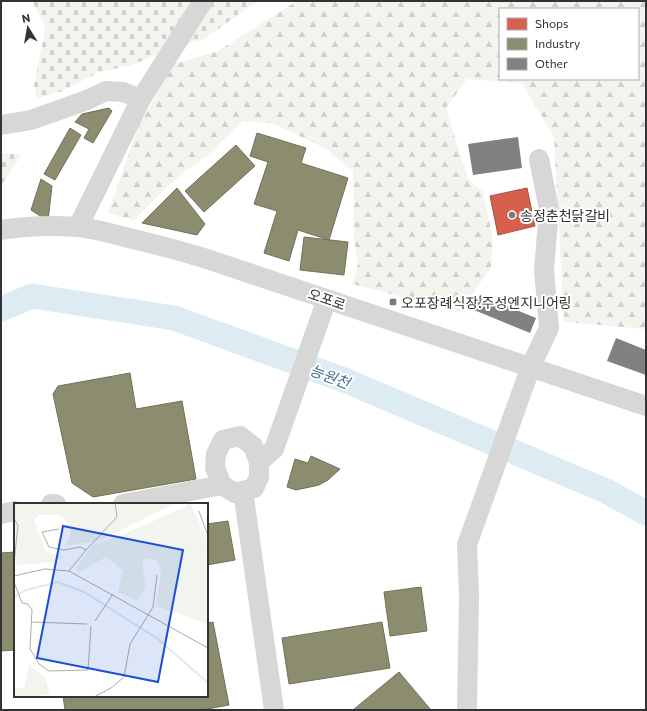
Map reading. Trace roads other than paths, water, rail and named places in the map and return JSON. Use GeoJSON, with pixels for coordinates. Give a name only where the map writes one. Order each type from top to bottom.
{"type":"FeatureCollection","features":[{"type":"Feature","properties":{"kind":"street"},"geometry":{"type":"LineString","coordinates":[[78,227],[141,99],[203,1]]}},
{"type":"Feature","properties":{"kind":"street"},"geometry":{"type":"LineString","coordinates":[[1,125],[31,120],[87,100],[106,91],[123,92],[141,99]]}},
{"type":"Feature","properties":{"kind":"street"},"geometry":{"type":"LineString","coordinates":[[466,710],[468,596],[467,544],[531,366],[549,328],[544,270],[549,209],[539,159]]}},
{"type":"Feature","properties":{"kind":"street","name":"오포로"},"geometry":{"type":"LineString","coordinates":[[1,230],[40,227],[78,227],[125,237],[210,260],[531,366],[646,406]]}},
{"type":"Feature","properties":{"kind":"street"},"geometry":{"type":"LineString","coordinates":[[259,462],[274,449],[327,299]]}},
{"type":"Feature","properties":{"kind":"street"},"geometry":{"type":"LineString","coordinates":[[240,436],[253,446],[259,462],[259,477],[254,488],[235,493],[222,485],[215,468],[216,454],[223,440],[240,436]]}},
{"type":"Feature","properties":{"kind":"street"},"geometry":{"type":"LineString","coordinates":[[129,503],[222,485]]}},
{"type":"Feature","properties":{"kind":"street"},"geometry":{"type":"LineString","coordinates":[[243,491],[274,710]]}},
{"type":"Feature","properties":{"kind":"street"},"geometry":{"type":"LineString","coordinates":[[1,514],[14,511]]}},
{"type":"Feature","properties":{"kind":"waterway","name":"능원천"},"geometry":{"type":"LineString","coordinates":[[1,309],[32,296],[174,318],[344,380],[606,491],[646,513]]}},
{"type":"Feature","properties":{"kind":"place","name":"송정춘천닭갈비"},"geometry":{"type":"Point","coordinates":[512,215]}},
{"type":"Feature","properties":{"kind":"place","name":"오포장례식장.주성엔지니어링"},"geometry":{"type":"Point","coordinates":[393,302]}}]}
